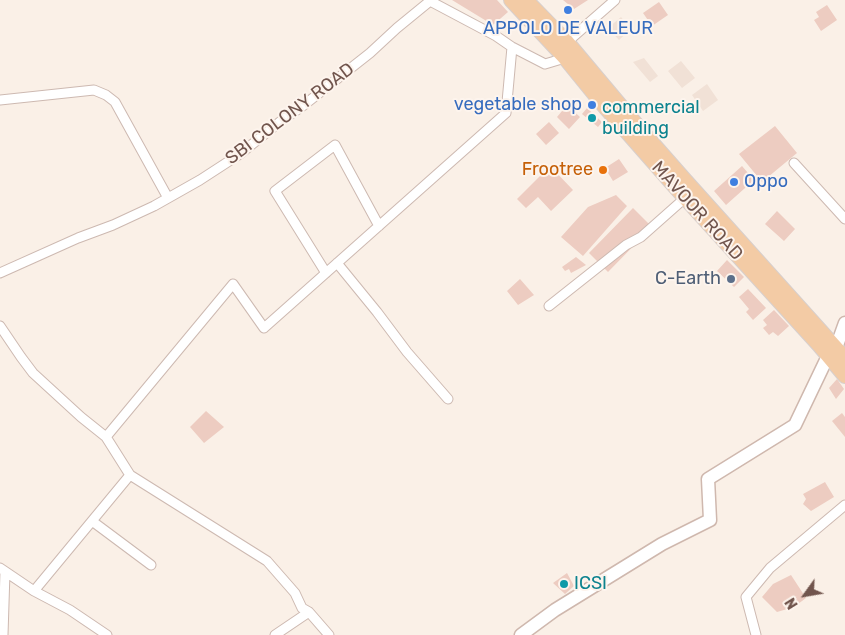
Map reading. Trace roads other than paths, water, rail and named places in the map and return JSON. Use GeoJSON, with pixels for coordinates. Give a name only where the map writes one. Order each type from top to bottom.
{"type":"FeatureCollection","features":[{"type":"Feature","properties":{"kind":"main road","name":"MAVOOR ROAD"},"geometry":{"type":"LineString","coordinates":[[511,0],[565,58],[604,106],[685,198],[839,356]]}},
{"type":"Feature","properties":{"kind":"main road","name":"MAVOOR ROAD"},"geometry":{"type":"LineString","coordinates":[[526,0],[567,42],[672,166],[839,356],[845,376]]}},
{"type":"Feature","properties":{"kind":"street"},"geometry":{"type":"LineString","coordinates":[[565,58],[567,42],[615,0]]}},
{"type":"Feature","properties":{"kind":"street","name":"SBI COLONY ROAD"},"geometry":{"type":"LineString","coordinates":[[0,273],[154,206],[200,180],[240,154],[304,105],[370,53],[396,28],[430,1],[545,64],[565,58]]}},
{"type":"Feature","properties":{"kind":"street"},"geometry":{"type":"LineString","coordinates":[[106,437],[233,284],[264,328],[506,113],[512,47]]}},
{"type":"Feature","properties":{"kind":"street"},"geometry":{"type":"LineString","coordinates":[[0,100],[94,90],[106,94],[114,102],[168,198]]}},
{"type":"Feature","properties":{"kind":"street"},"geometry":{"type":"LineString","coordinates":[[326,272],[276,191],[335,144],[379,226]]}},
{"type":"Feature","properties":{"kind":"street"},"geometry":{"type":"LineString","coordinates":[[794,163],[845,219]]}},
{"type":"Feature","properties":{"kind":"street"},"geometry":{"type":"LineString","coordinates":[[549,306],[626,245],[641,236],[685,198]]}},
{"type":"Feature","properties":{"kind":"street"},"geometry":{"type":"LineString","coordinates":[[337,263],[407,352],[448,399]]}},
{"type":"Feature","properties":{"kind":"street"},"geometry":{"type":"LineString","coordinates":[[521,635],[556,610],[662,544],[710,520],[708,479],[795,425],[839,356],[845,323]]}},
{"type":"Feature","properties":{"kind":"street"},"geometry":{"type":"LineString","coordinates":[[0,326],[33,372],[106,437],[130,475],[266,561],[296,593],[302,608],[309,612],[329,635]]}},
{"type":"Feature","properties":{"kind":"street"},"geometry":{"type":"LineString","coordinates":[[34,591],[130,475]]}},
{"type":"Feature","properties":{"kind":"street"},"geometry":{"type":"LineString","coordinates":[[756,635],[746,597],[770,568],[845,505]]}},
{"type":"Feature","properties":{"kind":"street"},"geometry":{"type":"LineString","coordinates":[[92,521],[151,565]]}},
{"type":"Feature","properties":{"kind":"street"},"geometry":{"type":"LineString","coordinates":[[2,570],[34,591],[70,610],[107,635]]}},
{"type":"Feature","properties":{"kind":"street"},"geometry":{"type":"LineString","coordinates":[[2,570],[3,635]]}},
{"type":"Feature","properties":{"kind":"street"},"geometry":{"type":"LineString","coordinates":[[275,635],[309,612]]}},
{"type":"Feature","properties":{"kind":"place","name":"APPOLO DE VALEUR"},"geometry":{"type":"Point","coordinates":[568,10]}},
{"type":"Feature","properties":{"kind":"place","name":"vegetable shop"},"geometry":{"type":"Point","coordinates":[592,105]}},
{"type":"Feature","properties":{"kind":"place","name":"commercial building"},"geometry":{"type":"Point","coordinates":[592,118]}},
{"type":"Feature","properties":{"kind":"place","name":"Frootree"},"geometry":{"type":"Point","coordinates":[603,170]}},
{"type":"Feature","properties":{"kind":"place","name":"Oppo"},"geometry":{"type":"Point","coordinates":[734,182]}},
{"type":"Feature","properties":{"kind":"place","name":"C-Earth"},"geometry":{"type":"Point","coordinates":[731,279]}},
{"type":"Feature","properties":{"kind":"place","name":"ICSI"},"geometry":{"type":"Point","coordinates":[564,584]}}]}
